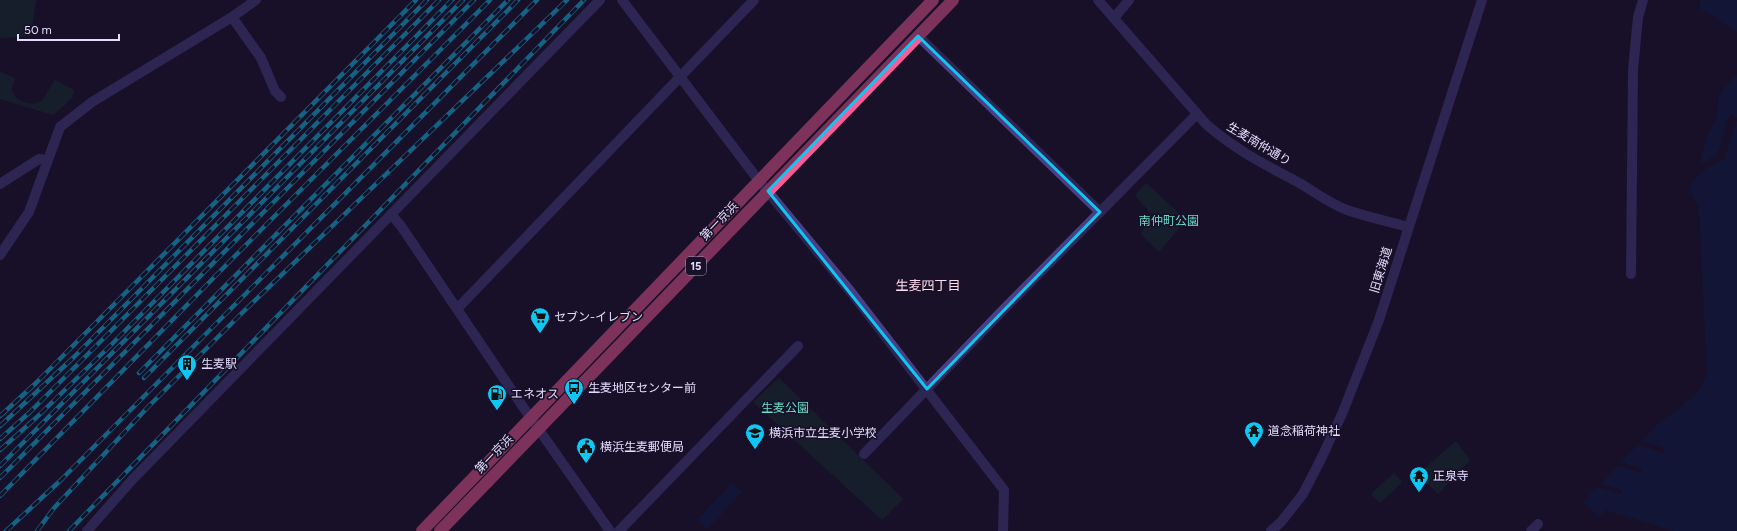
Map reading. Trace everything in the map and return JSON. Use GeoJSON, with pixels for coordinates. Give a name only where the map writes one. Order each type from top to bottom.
{"type":"FeatureCollection","features":[{"type":"Feature","properties":{"kind":"highway","name":"第一京浜"},"geometry":{"type":"LineString","coordinates":[[422,531],[933,0]]}},
{"type":"Feature","properties":{"kind":"highway","name":"第一京浜"},"geometry":{"type":"LineString","coordinates":[[440,531],[953,0]]}},
{"type":"Feature","properties":{"kind":"street"},"geometry":{"type":"LineString","coordinates":[[0,255],[29,212],[60,128],[92,102],[232,17],[256,0]]}},
{"type":"Feature","properties":{"kind":"street"},"geometry":{"type":"LineString","coordinates":[[87,531],[132,480],[600,0]]}},
{"type":"Feature","properties":{"kind":"street"},"geometry":{"type":"LineString","coordinates":[[622,0],[759,181],[846,286],[1004,490],[1003,531]]}},
{"type":"Feature","properties":{"kind":"street"},"geometry":{"type":"LineString","coordinates":[[457,309],[754,0]]}},
{"type":"Feature","properties":{"kind":"street","name":"生麦南仲通り"},"geometry":{"type":"LineString","coordinates":[[1098,0],[1197,114],[1215,132],[1241,151],[1320,195],[1333,204],[1347,210],[1408,227]]}},
{"type":"Feature","properties":{"kind":"street"},"geometry":{"type":"LineString","coordinates":[[1114,18],[1129,0]]}},
{"type":"Feature","properties":{"kind":"street","name":"旧東海道"},"geometry":{"type":"LineString","coordinates":[[1271,531],[1282,522],[1303,494],[1342,414],[1379,320],[1482,0]]}},
{"type":"Feature","properties":{"kind":"street"},"geometry":{"type":"LineString","coordinates":[[1631,274],[1633,70],[1638,17],[1643,0]]}},
{"type":"Feature","properties":{"kind":"street"},"geometry":{"type":"LineString","coordinates":[[232,17],[261,58],[275,91],[281,97]]}},
{"type":"Feature","properties":{"kind":"street"},"geometry":{"type":"LineString","coordinates":[[918,36],[1100,212]]}},
{"type":"Feature","properties":{"kind":"street"},"geometry":{"type":"LineString","coordinates":[[864,454],[1197,114]]}},
{"type":"Feature","properties":{"kind":"street"},"geometry":{"type":"LineString","coordinates":[[0,184],[39,159],[47,160]]}},
{"type":"Feature","properties":{"kind":"street"},"geometry":{"type":"LineString","coordinates":[[391,214],[401,226],[538,429],[610,531]]}},
{"type":"Feature","properties":{"kind":"street"},"geometry":{"type":"LineString","coordinates":[[619,531],[798,346]]}},
{"type":"Feature","properties":{"kind":"street"},"geometry":{"type":"LineString","coordinates":[[1531,531],[1538,524]]}},
{"type":"Feature","properties":{"kind":"highlighted area"},"geometry":{"type":"Polygon","coordinates":[[[918,36],[1100,212],[927,389],[768,191],[918,36]]]}},
{"type":"Feature","properties":{"kind":"green space"},"geometry":{"type":"Polygon","coordinates":[[[0,0],[36,0],[31,36],[0,38],[0,0]]]}},
{"type":"Feature","properties":{"kind":"green space"},"geometry":{"type":"Polygon","coordinates":[[[0,72],[15,78],[11,90],[16,98],[25,103],[34,104],[42,101],[55,80],[74,90],[73,97],[53,115],[0,99],[0,72]]]}},
{"type":"Feature","properties":{"kind":"green space","name":"南仲町公園"},"geometry":{"type":"Polygon","coordinates":[[[1146,183],[1186,220],[1159,252],[1141,234],[1143,230],[1156,220],[1135,195],[1146,183]]]}},
{"type":"Feature","properties":{"kind":"green space","name":"生麦公園"},"geometry":{"type":"Polygon","coordinates":[[[779,378],[903,499],[882,520],[753,402],[779,378]]]}},
{"type":"Feature","properties":{"kind":"green space"},"geometry":{"type":"Polygon","coordinates":[[[1456,441],[1470,460],[1438,494],[1418,474],[1456,441]]]}},
{"type":"Feature","properties":{"kind":"green space"},"geometry":{"type":"Polygon","coordinates":[[[1394,473],[1402,482],[1380,503],[1371,494],[1394,473]]]}},
{"type":"Feature","properties":{"kind":"water"},"geometry":{"type":"Polygon","coordinates":[[[1700,0],[1737,0],[1737,32],[1700,8],[1700,0]]]}},
{"type":"Feature","properties":{"kind":"water"},"geometry":{"type":"Polygon","coordinates":[[[1737,75],[1737,119],[1730,114],[1717,155],[1699,165],[1707,137],[1716,119],[1719,97],[1737,75]]]}},
{"type":"Feature","properties":{"kind":"water"},"geometry":{"type":"Polygon","coordinates":[[[1737,119],[1737,531],[1674,531],[1606,510],[1599,517],[1583,502],[1597,487],[1621,494],[1622,490],[1601,484],[1618,466],[1641,473],[1642,469],[1621,462],[1638,445],[1664,453],[1665,448],[1642,441],[1660,422],[1678,410],[1698,392],[1707,374],[1699,207],[1688,186],[1708,167],[1724,159],[1737,119]]]}},
{"type":"Feature","properties":{"kind":"water"},"geometry":{"type":"Polygon","coordinates":[[[732,483],[742,492],[707,529],[697,520],[732,483]]]}},
{"type":"Feature","properties":{"kind":"pier"},"geometry":{"type":"Polygon","coordinates":[[[1730,113],[1737,118],[1724,159],[1703,170],[1707,165],[1723,157],[1734,119],[1731,117],[1719,156],[1700,167],[1697,166],[1717,155],[1730,113]]]}},
{"type":"Feature","properties":{"kind":"railway"},"geometry":{"type":"LineString","coordinates":[[0,416],[36,383],[416,0]]}},
{"type":"Feature","properties":{"kind":"railway"},"geometry":{"type":"LineString","coordinates":[[0,426],[74,357],[427,0]]}},
{"type":"Feature","properties":{"kind":"railway"},"geometry":{"type":"LineString","coordinates":[[0,439],[30,412],[439,0]]}},
{"type":"Feature","properties":{"kind":"railway"},"geometry":{"type":"LineString","coordinates":[[0,450],[37,417],[110,346],[452,0]]}},
{"type":"Feature","properties":{"kind":"railway"},"geometry":{"type":"LineString","coordinates":[[0,466],[463,0]]}},
{"type":"Feature","properties":{"kind":"railway"},"geometry":{"type":"LineString","coordinates":[[0,478],[474,0]]}},
{"type":"Feature","properties":{"kind":"railway"},"geometry":{"type":"LineString","coordinates":[[0,496],[235,256],[490,0]]}},
{"type":"Feature","properties":{"kind":"railway"},"geometry":{"type":"LineString","coordinates":[[139,373],[508,0]]}},
{"type":"Feature","properties":{"kind":"railway"},"geometry":{"type":"LineString","coordinates":[[144,378],[518,0]]}},
{"type":"Feature","properties":{"kind":"railway"},"geometry":{"type":"LineString","coordinates":[[6,531],[62,479],[537,0]]}},
{"type":"Feature","properties":{"kind":"railway"},"geometry":{"type":"LineString","coordinates":[[37,531],[54,508],[148,407],[244,311],[567,0]]}},
{"type":"Feature","properties":{"kind":"railway"},"geometry":{"type":"LineString","coordinates":[[69,531],[584,0]]}},
{"type":"Feature","properties":{"kind":"place","name":"セブン-イレブン"},"geometry":{"type":"Point","coordinates":[540,334]}},
{"type":"Feature","properties":{"kind":"place","name":"生麦駅"},"geometry":{"type":"Point","coordinates":[187,381]}},
{"type":"Feature","properties":{"kind":"place","name":"生麦地区センター前"},"geometry":{"type":"Point","coordinates":[574,405]}},
{"type":"Feature","properties":{"kind":"place","name":"エネオス"},"geometry":{"type":"Point","coordinates":[497,411]}},
{"type":"Feature","properties":{"kind":"place","name":"道念稲荷神社"},"geometry":{"type":"Point","coordinates":[1254,448]}},
{"type":"Feature","properties":{"kind":"place","name":"横浜市立生麦小学校"},"geometry":{"type":"Point","coordinates":[755,450]}},
{"type":"Feature","properties":{"kind":"place","name":"横浜生麦郵便局"},"geometry":{"type":"Point","coordinates":[586,464]}},
{"type":"Feature","properties":{"kind":"place","name":"正泉寺"},"geometry":{"type":"Point","coordinates":[1419,493]}},
{"type":"Feature","properties":{"kind":"district","name":"生麦四丁目"},"geometry":{"type":"Point","coordinates":[928,285]}}]}
